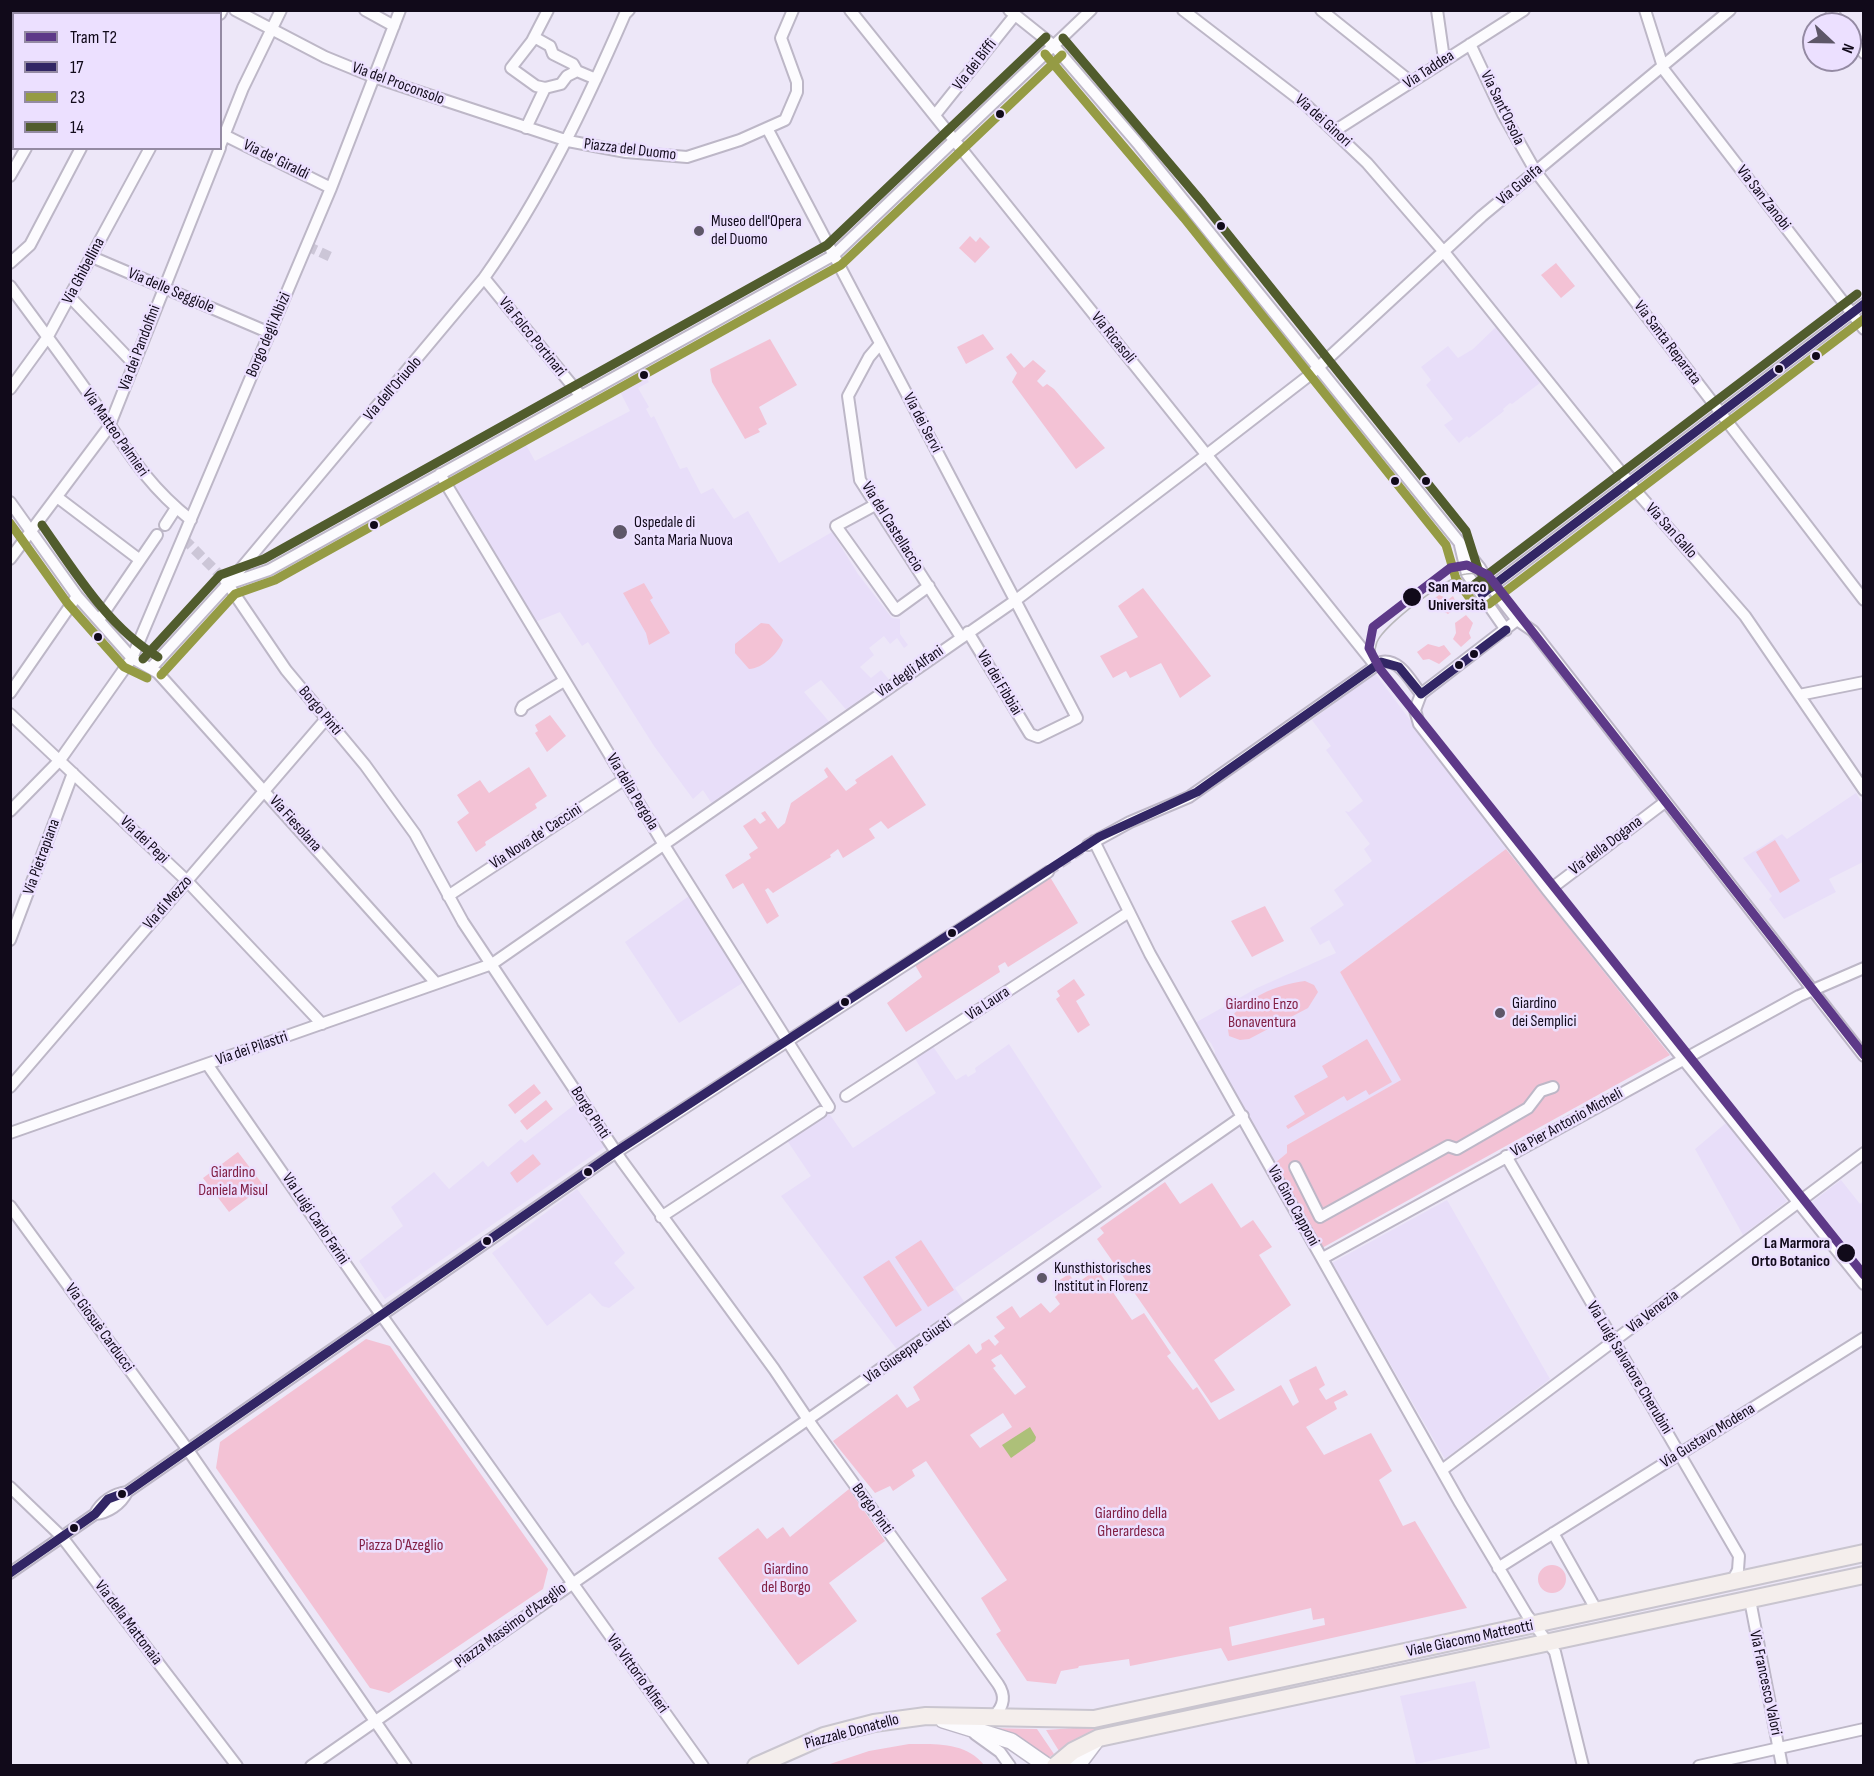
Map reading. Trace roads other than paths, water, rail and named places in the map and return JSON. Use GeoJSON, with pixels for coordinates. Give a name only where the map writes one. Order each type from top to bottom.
{"type":"FeatureCollection","features":[{"type":"Feature","properties":{"kind":"main road","name":"Viale Giacomo Matteotti"},"geometry":{"type":"LineString","coordinates":[[1076,1721],[1129,1713],[1863,1553]]}},
{"type":"Feature","properties":{"kind":"main road","name":"Viale Giacomo Matteotti"},"geometry":{"type":"LineString","coordinates":[[1055,1766],[1085,1744],[1103,1737],[1863,1575]]}},
{"type":"Feature","properties":{"kind":"main road","name":"Piazzale Donatello"},"geometry":{"type":"LineString","coordinates":[[756,1766],[777,1760],[824,1736],[874,1723],[926,1716],[994,1716],[1076,1721]]}},
{"type":"Feature","properties":{"kind":"street","name":"Via del Proconsolo"},"geometry":{"type":"LineString","coordinates":[[236,10],[273,31],[374,77],[568,141]]}},
{"type":"Feature","properties":{"kind":"street","name":"Via dei Pandolfini"},"geometry":{"type":"LineString","coordinates":[[222,139],[243,88],[273,31],[281,10]]}},
{"type":"Feature","properties":{"kind":"street"},"geometry":{"type":"LineString","coordinates":[[365,10],[394,26]]}},
{"type":"Feature","properties":{"kind":"street","name":"Borgo degli Albizi"},"geometry":{"type":"LineString","coordinates":[[132,658],[331,188],[400,10]]}},
{"type":"Feature","properties":{"kind":"street"},"geometry":{"type":"LineString","coordinates":[[548,10],[534,37],[511,68],[541,88],[561,84],[567,76],[577,71]]}},
{"type":"Feature","properties":{"kind":"street","name":"Piazza del Duomo"},"geometry":{"type":"LineString","coordinates":[[624,12],[568,141],[626,152],[687,157],[785,120],[797,92],[797,82],[781,38],[793,10]]}},
{"type":"Feature","properties":{"kind":"street","name":"Via Ricasoli"},"geometry":{"type":"LineString","coordinates":[[850,10],[1374,666]]}},
{"type":"Feature","properties":{"kind":"street"},"geometry":{"type":"LineString","coordinates":[[226,582],[266,571],[834,255],[1091,10]]}},
{"type":"Feature","properties":{"kind":"street","name":"Via dei Ginori"},"geometry":{"type":"LineString","coordinates":[[1184,10],[1253,62],[1336,130],[1444,252]]}},
{"type":"Feature","properties":{"kind":"street"},"geometry":{"type":"LineString","coordinates":[[1321,10],[1411,82]]}},
{"type":"Feature","properties":{"kind":"street"},"geometry":{"type":"LineString","coordinates":[[1437,10],[1444,59]]}},
{"type":"Feature","properties":{"kind":"street","name":"Via Taddea"},"geometry":{"type":"LineString","coordinates":[[1336,130],[1524,10]]}},
{"type":"Feature","properties":{"kind":"street"},"geometry":{"type":"LineString","coordinates":[[1645,10],[1662,67]]}},
{"type":"Feature","properties":{"kind":"street","name":"Via Guelfa"},"geometry":{"type":"LineString","coordinates":[[1318,367],[1536,172],[1730,10]]}},
{"type":"Feature","properties":{"kind":"street"},"geometry":{"type":"LineString","coordinates":[[1012,13],[1054,46],[1193,210],[1457,539],[1496,584],[1517,620],[1530,628],[1863,1056]]}},
{"type":"Feature","properties":{"kind":"street","name":"Via dei Biffi"},"geometry":{"type":"LineString","coordinates":[[935,116],[1012,13]]}},
{"type":"Feature","properties":{"kind":"street"},"geometry":{"type":"LineString","coordinates":[[534,37],[573,64],[577,71],[596,80]]}},
{"type":"Feature","properties":{"kind":"street","name":"Via Sant'Orsola"},"geometry":{"type":"LineString","coordinates":[[1470,44],[1500,103],[1516,141],[1536,172]]}},
{"type":"Feature","properties":{"kind":"street"},"geometry":{"type":"LineString","coordinates":[[10,72],[12,63]]}},
{"type":"Feature","properties":{"kind":"street","name":"Via San Zanobi"},"geometry":{"type":"LineString","coordinates":[[1662,67],[1863,329]]}},
{"type":"Feature","properties":{"kind":"street"},"geometry":{"type":"LineString","coordinates":[[526,128],[541,88]]}},
{"type":"Feature","properties":{"kind":"street","name":"Via dei Servi"},"geometry":{"type":"LineString","coordinates":[[766,128],[1077,718],[1038,737],[1030,734]]}},
{"type":"Feature","properties":{"kind":"street","name":"Via de' Giraldi"},"geometry":{"type":"LineString","coordinates":[[222,141],[331,188]]}},
{"type":"Feature","properties":{"kind":"street","name":"Via dell'Oriuolo"},"geometry":{"type":"LineString","coordinates":[[152,668],[484,278],[508,244],[568,141]]}},
{"type":"Feature","properties":{"kind":"street"},"geometry":{"type":"LineString","coordinates":[[10,176],[25,150]]}},
{"type":"Feature","properties":{"kind":"street"},"geometry":{"type":"LineString","coordinates":[[10,263],[30,245],[80,150]]}},
{"type":"Feature","properties":{"kind":"street","name":"Via Ghibellina"},"geometry":{"type":"LineString","coordinates":[[10,389],[47,338],[149,150]]}},
{"type":"Feature","properties":{"kind":"street","name":"Via dei Pandolfini"},"geometry":{"type":"LineString","coordinates":[[10,559],[110,425],[218,150]]}},
{"type":"Feature","properties":{"kind":"street","name":"Via Santa Reparata"},"geometry":{"type":"LineString","coordinates":[[1536,172],[1863,600]]}},
{"type":"Feature","properties":{"kind":"street","name":"Via San Gallo"},"geometry":{"type":"LineString","coordinates":[[1444,252],[1630,484],[1745,616],[1863,790]]}},
{"type":"Feature","properties":{"kind":"street","name":"Via delle Seggiole"},"geometry":{"type":"LineString","coordinates":[[92,257],[270,333]]}},
{"type":"Feature","properties":{"kind":"street","name":"Via Folco Portinari"},"geometry":{"type":"LineString","coordinates":[[484,278],[580,395]]}},
{"type":"Feature","properties":{"kind":"street","name":"Via Matteo Palmieri"},"geometry":{"type":"LineString","coordinates":[[10,286],[110,425],[136,467],[191,520]]}},
{"type":"Feature","properties":{"kind":"street"},"geometry":{"type":"LineString","coordinates":[[70,297],[134,364]]}},
{"type":"Feature","properties":{"kind":"street"},"geometry":{"type":"LineString","coordinates":[[1482,594],[1630,484],[1863,304]]}},
{"type":"Feature","properties":{"kind":"street","name":"Via del Castellaccio"},"geometry":{"type":"LineString","coordinates":[[880,344],[869,357],[853,387],[848,404],[860,480],[874,505],[929,586],[965,634]]}},
{"type":"Feature","properties":{"kind":"street","name":"Via degli Alfani"},"geometry":{"type":"LineString","coordinates":[[492,964],[1016,600],[1318,367]]}},
{"type":"Feature","properties":{"kind":"street","name":"Via della Pergola"},"geometry":{"type":"LineString","coordinates":[[440,474],[664,845],[787,1041],[825,1110]]}},
{"type":"Feature","properties":{"kind":"street"},"geometry":{"type":"LineString","coordinates":[[57,497],[140,560]]}},
{"type":"Feature","properties":{"kind":"street"},"geometry":{"type":"LineString","coordinates":[[10,502],[77,596],[132,658],[152,668]]}},
{"type":"Feature","properties":{"kind":"street"},"geometry":{"type":"LineString","coordinates":[[874,505],[836,526],[896,610],[929,586]]}},
{"type":"Feature","properties":{"kind":"street"},"geometry":{"type":"LineString","coordinates":[[165,525],[176,508]]}},
{"type":"Feature","properties":{"kind":"street"},"geometry":{"type":"LineString","coordinates":[[99,620],[157,535]]}},
{"type":"Feature","properties":{"kind":"street"},"geometry":{"type":"LineString","coordinates":[[1457,539],[1467,574],[1506,630]]}},
{"type":"Feature","properties":{"kind":"street","name":"Borgo Pinti"},"geometry":{"type":"LineString","coordinates":[[226,582],[286,670],[372,774],[415,834],[433,863],[448,896],[616,1152],[998,1684],[1004,1696],[1002,1705],[994,1716]]}},
{"type":"Feature","properties":{"kind":"street"},"geometry":{"type":"LineString","coordinates":[[10,693],[77,596]]}},
{"type":"Feature","properties":{"kind":"street"},"geometry":{"type":"LineString","coordinates":[[1517,620],[1421,694],[1415,710],[1419,724],[1548,891],[1863,1284]]}},
{"type":"Feature","properties":{"kind":"street","name":"Via dei Fibbiai"},"geometry":{"type":"LineString","coordinates":[[965,634],[1030,734]]}},
{"type":"Feature","properties":{"kind":"street"},"geometry":{"type":"LineString","coordinates":[[10,811],[60,760],[132,658]]}},
{"type":"Feature","properties":{"kind":"street"},"geometry":{"type":"LineString","coordinates":[[1374,666],[1385,661],[1395,664],[1421,694]]}},
{"type":"Feature","properties":{"kind":"street","name":"Via Gino Capponi"},"geometry":{"type":"LineString","coordinates":[[1374,666],[1197,792],[1091,843],[1498,1568],[1534,1625],[1555,1653],[1583,1766]]}},
{"type":"Feature","properties":{"kind":"street","name":"Via Fiesolana"},"geometry":{"type":"LineString","coordinates":[[152,668],[264,789],[436,983]]}},
{"type":"Feature","properties":{"kind":"street"},"geometry":{"type":"LineString","coordinates":[[521,710],[564,681]]}},
{"type":"Feature","properties":{"kind":"street"},"geometry":{"type":"LineString","coordinates":[[1799,695],[1863,682]]}},
{"type":"Feature","properties":{"kind":"street","name":"Via dei Pepi"},"geometry":{"type":"LineString","coordinates":[[10,714],[187,881],[322,1024]]}},
{"type":"Feature","properties":{"kind":"street","name":"Via di Mezzo"},"geometry":{"type":"LineString","coordinates":[[10,1087],[326,719]]}},
{"type":"Feature","properties":{"kind":"street","name":"Via Pietrapiana"},"geometry":{"type":"LineString","coordinates":[[10,940],[13,924],[74,773]]}},
{"type":"Feature","properties":{"kind":"street","name":"Via Nova de' Caccini"},"geometry":{"type":"LineString","coordinates":[[448,896],[625,779]]}},
{"type":"Feature","properties":{"kind":"street","name":"Via della Dogana"},"geometry":{"type":"LineString","coordinates":[[1548,891],[1665,802]]}},
{"type":"Feature","properties":{"kind":"street"},"geometry":{"type":"LineString","coordinates":[[10,1573],[95,1514],[99,1506],[118,1493],[127,1492],[616,1152],[1048,872]]}},
{"type":"Feature","properties":{"kind":"street","name":"Via Laura"},"geometry":{"type":"LineString","coordinates":[[661,1217],[1129,912]]}},
{"type":"Feature","properties":{"kind":"street","name":"Via dei Pilastri"},"geometry":{"type":"LineString","coordinates":[[10,1133],[492,964]]}},
{"type":"Feature","properties":{"kind":"street","name":"Via Pier Antonio Micheli"},"geometry":{"type":"LineString","coordinates":[[1323,1258],[1812,990],[1863,968]]}},
{"type":"Feature","properties":{"kind":"street","name":"Via Luigi Carlo Farini"},"geometry":{"type":"LineString","coordinates":[[207,1064],[382,1315]]}},
{"type":"Feature","properties":{"kind":"street"},"geometry":{"type":"LineString","coordinates":[[1295,1167],[1320,1217],[1448,1146],[1457,1149],[1528,1108],[1541,1091],[1553,1087]]}},
{"type":"Feature","properties":{"kind":"street","name":"Via Giuseppe Giusti"},"geometry":{"type":"LineString","coordinates":[[572,1583],[809,1421],[1243,1116]]}},
{"type":"Feature","properties":{"kind":"street","name":"Via Venezia"},"geometry":{"type":"LineString","coordinates":[[1442,1470],[1863,1153]]}},
{"type":"Feature","properties":{"kind":"street","name":"Via Luigi Salvatore Cherubini"},"geometry":{"type":"LineString","coordinates":[[1506,1156],[1739,1556],[1738,1570],[1732,1582]]}},
{"type":"Feature","properties":{"kind":"street"},"geometry":{"type":"LineString","coordinates":[[1295,1209],[1311,1200]]}},
{"type":"Feature","properties":{"kind":"street","name":"Via Giosuè Carducci"},"geometry":{"type":"LineString","coordinates":[[10,1206],[188,1449]]}},
{"type":"Feature","properties":{"kind":"street","name":"Piazza Massimo d'Azeglio"},"geometry":{"type":"LineString","coordinates":[[311,1766],[572,1583],[382,1315]]}},
{"type":"Feature","properties":{"kind":"street","name":"Via Gustavo Modena"},"geometry":{"type":"LineString","coordinates":[[1498,1568],[1863,1338]]}},
{"type":"Feature","properties":{"kind":"street"},"geometry":{"type":"LineString","coordinates":[[188,1449],[406,1766]]}},
{"type":"Feature","properties":{"kind":"street","name":"Via della Mattonaia"},"geometry":{"type":"LineString","coordinates":[[10,1487],[62,1537],[237,1766]]}},
{"type":"Feature","properties":{"kind":"street"},"geometry":{"type":"LineString","coordinates":[[1553,1533],[1597,1611]]}},
{"type":"Feature","properties":{"kind":"street","name":"Via Vittorio Alfieri"},"geometry":{"type":"LineString","coordinates":[[572,1583],[703,1766]]}},
{"type":"Feature","properties":{"kind":"street","name":"Via Francesco Valori"},"geometry":{"type":"LineString","coordinates":[[1750,1600],[1782,1766]]}},
{"type":"Feature","properties":{"kind":"street","name":"Piazzale Donatello"},"geometry":{"type":"LineString","coordinates":[[926,1716],[1011,1741],[1047,1766]]}},
{"type":"Feature","properties":{"kind":"street","name":"Piazzale Donatello"},"geometry":{"type":"LineString","coordinates":[[962,1725],[1000,1752],[1010,1766]]}},
{"type":"Feature","properties":{"kind":"street"},"geometry":{"type":"LineString","coordinates":[[1699,1766],[1863,1729]]}},
{"type":"Feature","properties":{"kind":"street"},"geometry":{"type":"LineString","coordinates":[[1077,1766],[1086,1751],[1103,1737]]}},
{"type":"Feature","properties":{"kind":"tunnel"},"geometry":{"type":"LineString","coordinates":[[307,246],[333,258]]}},
{"type":"Feature","properties":{"kind":"tunnel"},"geometry":{"type":"LineString","coordinates":[[184,539],[225,580]]}},
{"type":"Feature","properties":{"kind":"tunnel"},"geometry":{"type":"LineString","coordinates":[[1048,872],[1088,845]]}},
{"type":"Feature","properties":{"kind":"tram line","name":"T2"},"geometry":{"type":"LineString","coordinates":[[1864,1055],[1488,575],[1467,565],[1450,568],[1373,627],[1369,648],[1380,669],[1864,1275]]}},
{"type":"Feature","properties":{"kind":"tram line"},"geometry":{"type":"LineString","coordinates":[[1380,669],[1375,652],[1377,642],[1391,624],[1417,602],[1445,583],[1466,574],[1482,576],[1496,584]]}},
{"type":"Feature","properties":{"kind":"place","name":"Museo dell'Opera del Duomo"},"geometry":{"type":"Point","coordinates":[699,231]}},
{"type":"Feature","properties":{"kind":"place","name":"Ospedale di Santa Maria Nuova"},"geometry":{"type":"Point","coordinates":[620,532]}},
{"type":"Feature","properties":{"kind":"place","name":"San Marco Università"},"geometry":{"type":"Point","coordinates":[1412,597]}},
{"type":"Feature","properties":{"kind":"place","name":"Giardino dei Semplici"},"geometry":{"type":"Point","coordinates":[1500,1013]}},
{"type":"Feature","properties":{"kind":"place","name":"La Marmora Orto Botanico"},"geometry":{"type":"Point","coordinates":[1846,1253]}},
{"type":"Feature","properties":{"kind":"place","name":"Kunsthistorisches Institut in Florenz"},"geometry":{"type":"Point","coordinates":[1042,1278]}},
{"type":"Feature","properties":{"kind":"park label","name":"Giardino Enzo Bonaventura"},"geometry":{"type":"Point","coordinates":[1262,1014]}},
{"type":"Feature","properties":{"kind":"park label","name":"Giardino Daniela Misul"},"geometry":{"type":"Point","coordinates":[233,1182]}},
{"type":"Feature","properties":{"kind":"park label","name":"Giardino della Gherardesca"},"geometry":{"type":"Point","coordinates":[1131,1523]}},
{"type":"Feature","properties":{"kind":"park label","name":"Piazza D'Azeglio"},"geometry":{"type":"Point","coordinates":[401,1546]}},
{"type":"Feature","properties":{"kind":"park label","name":"Giardino del Borgo"},"geometry":{"type":"Point","coordinates":[786,1579]}}]}
